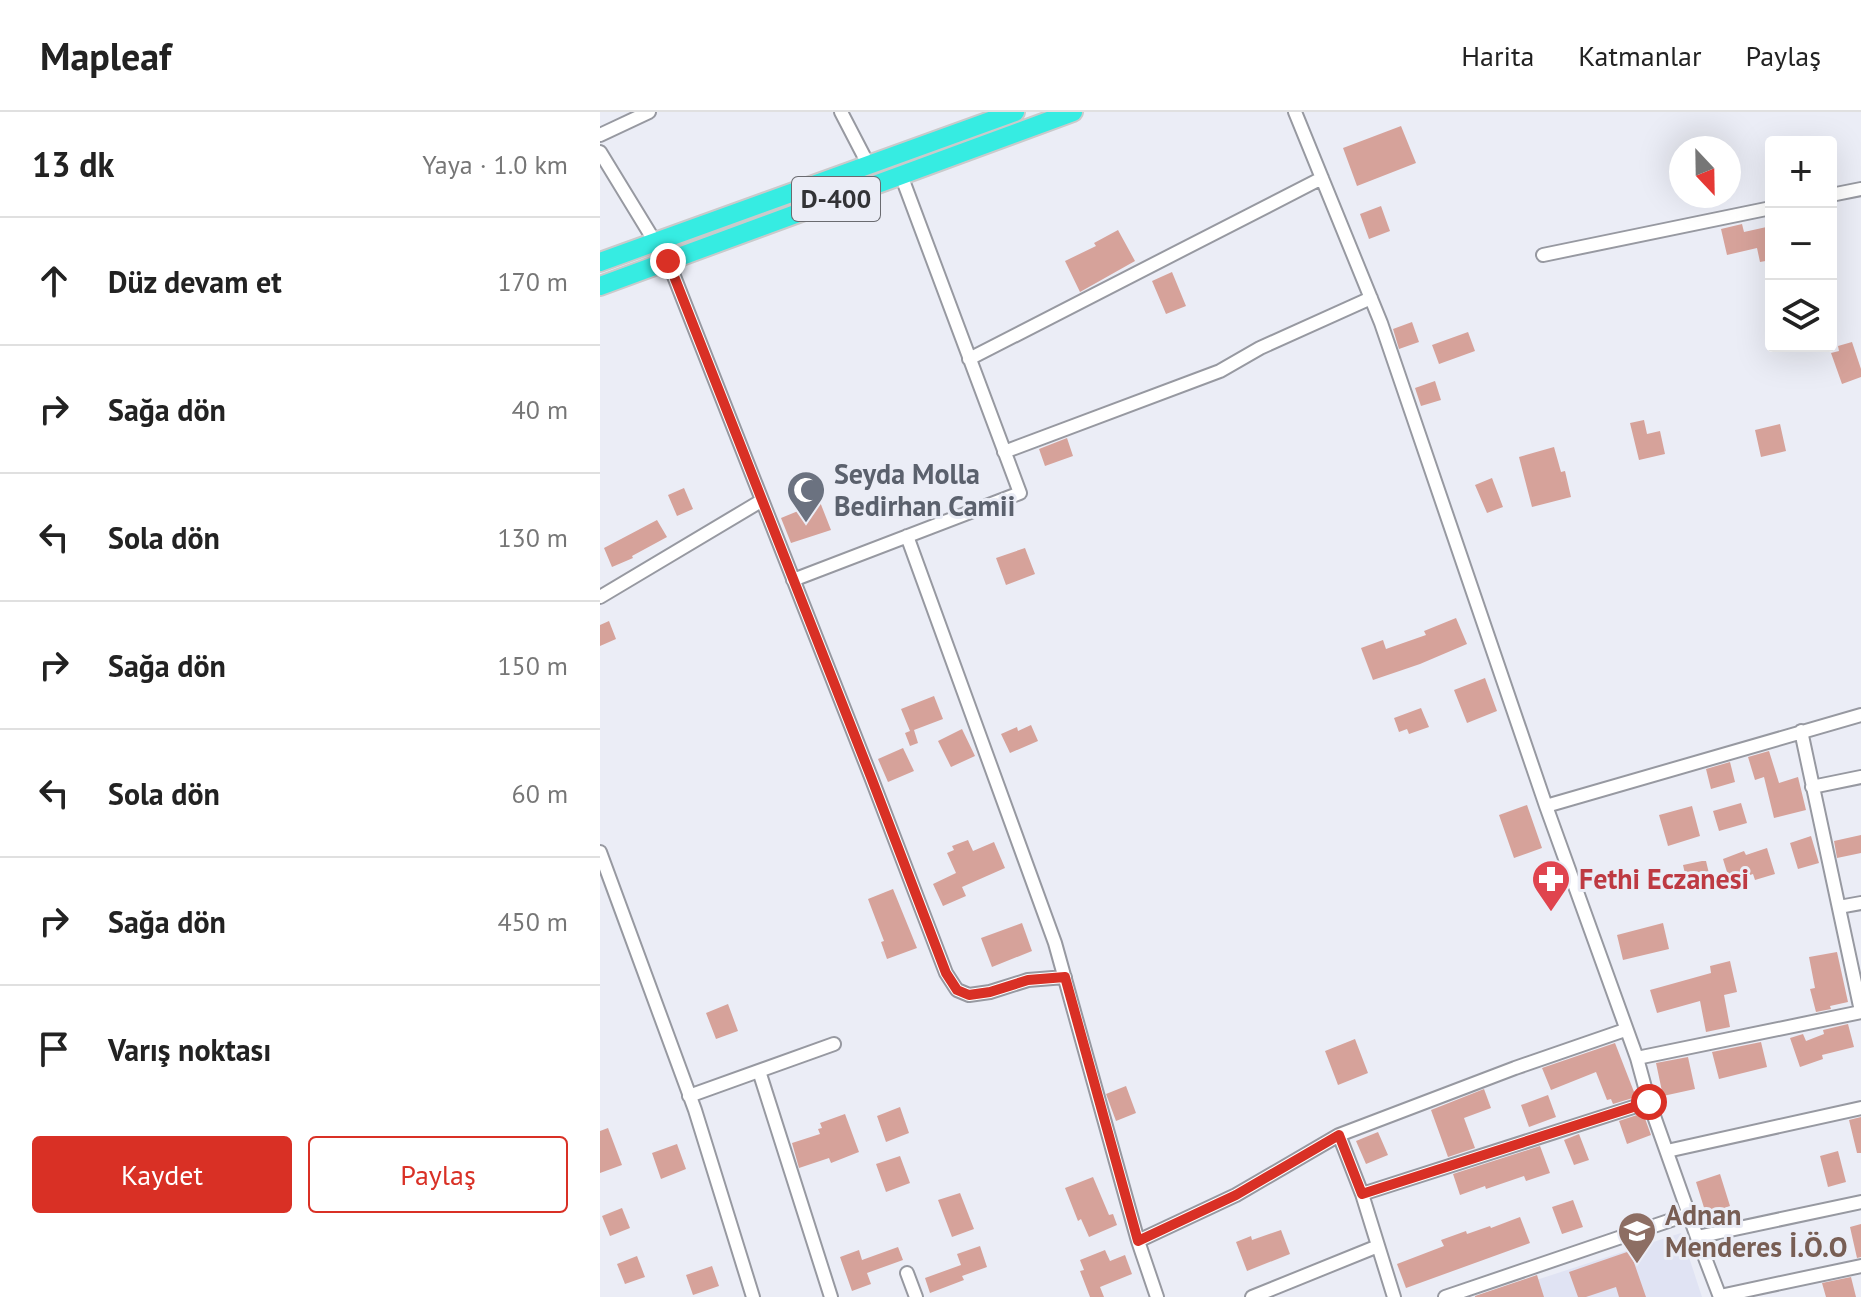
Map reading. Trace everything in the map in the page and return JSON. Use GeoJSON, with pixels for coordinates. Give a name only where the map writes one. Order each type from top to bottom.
{"type":"FeatureCollection","features":[{"type":"Feature","properties":{"kind":"highway","name":"D-400"},"geometry":{"type":"LineString","coordinates":[[600,262],[1015,112]]}},
{"type":"Feature","properties":{"kind":"highway","name":"D-400"},"geometry":{"type":"LineString","coordinates":[[600,286],[1073,112]]}},
{"type":"Feature","properties":{"kind":"street"},"geometry":{"type":"LineString","coordinates":[[600,135],[649,112]]}},
{"type":"Feature","properties":{"kind":"street"},"geometry":{"type":"LineString","coordinates":[[841,112],[868,164]]}},
{"type":"Feature","properties":{"kind":"street"},"geometry":{"type":"LineString","coordinates":[[1295,112],[1381,323],[1546,806],[1637,1058],[1649,1102],[1720,1296],[1861,1266]]}},
{"type":"Feature","properties":{"kind":"street"},"geometry":{"type":"LineString","coordinates":[[600,152],[655,242]]}},
{"type":"Feature","properties":{"kind":"street"},"geometry":{"type":"LineString","coordinates":[[793,580],[1020,493],[901,175]]}},
{"type":"Feature","properties":{"kind":"street"},"geometry":{"type":"LineString","coordinates":[[969,359],[1322,178]]}},
{"type":"Feature","properties":{"kind":"street"},"geometry":{"type":"LineString","coordinates":[[1837,194],[1861,189]]}},
{"type":"Feature","properties":{"kind":"street"},"geometry":{"type":"LineString","coordinates":[[1543,255],[1765,209]]}},
{"type":"Feature","properties":{"kind":"street"},"geometry":{"type":"LineString","coordinates":[[668,261],[946,973],[957,990],[969,995],[1028,980],[1065,977]]}},
{"type":"Feature","properties":{"kind":"street"},"geometry":{"type":"LineString","coordinates":[[1004,452],[1220,371],[1260,348],[1371,298]]}},
{"type":"Feature","properties":{"kind":"street"},"geometry":{"type":"LineString","coordinates":[[600,597],[761,501]]}},
{"type":"Feature","properties":{"kind":"street"},"geometry":{"type":"LineString","coordinates":[[907,536],[1055,943],[1138,1241],[1157,1297]]}},
{"type":"Feature","properties":{"kind":"street"},"geometry":{"type":"LineString","coordinates":[[1546,806],[1861,715]]}},
{"type":"Feature","properties":{"kind":"street"},"geometry":{"type":"LineString","coordinates":[[1637,1058],[1861,1012],[1801,731]]}},
{"type":"Feature","properties":{"kind":"street"},"geometry":{"type":"LineString","coordinates":[[1812,787],[1861,777]]}},
{"type":"Feature","properties":{"kind":"street"},"geometry":{"type":"LineString","coordinates":[[600,852],[689,1096],[753,1297]]}},
{"type":"Feature","properties":{"kind":"street"},"geometry":{"type":"LineString","coordinates":[[1839,907],[1861,903]]}},
{"type":"Feature","properties":{"kind":"street"},"geometry":{"type":"LineString","coordinates":[[1138,1241],[1236,1195],[1339,1135],[1625,1030]]}},
{"type":"Feature","properties":{"kind":"street"},"geometry":{"type":"LineString","coordinates":[[689,1096],[834,1044]]}},
{"type":"Feature","properties":{"kind":"street"},"geometry":{"type":"LineString","coordinates":[[759,1071],[831,1297]]}},
{"type":"Feature","properties":{"kind":"street"},"geometry":{"type":"LineString","coordinates":[[1362,1194],[1649,1102]]}},
{"type":"Feature","properties":{"kind":"street"},"geometry":{"type":"LineString","coordinates":[[1667,1151],[1861,1108]]}},
{"type":"Feature","properties":{"kind":"street"},"geometry":{"type":"LineString","coordinates":[[1339,1135],[1362,1194],[1394,1297]]}},
{"type":"Feature","properties":{"kind":"street"},"geometry":{"type":"LineString","coordinates":[[1697,1237],[1861,1202]]}},
{"type":"Feature","properties":{"kind":"street"},"geometry":{"type":"LineString","coordinates":[[1445,1297],[1689,1214]]}},
{"type":"Feature","properties":{"kind":"street"},"geometry":{"type":"LineString","coordinates":[[1252,1297],[1378,1246]]}},
{"type":"Feature","properties":{"kind":"street"},"geometry":{"type":"LineString","coordinates":[[907,1273],[916,1297]]}},
{"type":"Feature","properties":{"kind":"street"},"geometry":{"type":"LineString","coordinates":[[1285,1284],[1290,1297]]}},
{"type":"Feature","properties":{"kind":"shaded area","name":"Adnan Menderes İ.Ö.O"},"geometry":{"type":"Polygon","coordinates":[[[1681,1233],[1702,1297],[1484,1297],[1681,1233]]]}},
{"type":"Feature","properties":{"kind":"building"},"geometry":{"type":"Polygon","coordinates":[[[1401,126],[1416,163],[1357,186],[1343,148],[1401,126]]]}},
{"type":"Feature","properties":{"kind":"building"},"geometry":{"type":"Polygon","coordinates":[[[1381,206],[1390,231],[1369,239],[1360,214],[1381,206]]]}},
{"type":"Feature","properties":{"kind":"building"},"geometry":{"type":"Polygon","coordinates":[[[1742,224],[1744,232],[1765,227],[1765,261],[1760,262],[1757,248],[1727,255],[1721,229],[1742,224]]]}},
{"type":"Feature","properties":{"kind":"building"},"geometry":{"type":"Polygon","coordinates":[[[1118,230],[1135,261],[1080,292],[1065,261],[1096,246],[1094,243],[1118,230]]]}},
{"type":"Feature","properties":{"kind":"building"},"geometry":{"type":"Polygon","coordinates":[[[1172,272],[1186,306],[1166,314],[1152,281],[1172,272]]]}},
{"type":"Feature","properties":{"kind":"building"},"geometry":{"type":"Polygon","coordinates":[[[1412,322],[1419,342],[1399,349],[1393,329],[1412,322]]]}},
{"type":"Feature","properties":{"kind":"building"},"geometry":{"type":"Polygon","coordinates":[[[1468,332],[1475,351],[1439,364],[1432,345],[1468,332]]]}},
{"type":"Feature","properties":{"kind":"building"},"geometry":{"type":"Polygon","coordinates":[[[1852,342],[1861,377],[1842,384],[1831,353],[1839,351],[1838,346],[1852,342]]]}},
{"type":"Feature","properties":{"kind":"building"},"geometry":{"type":"Polygon","coordinates":[[[1435,381],[1441,400],[1421,406],[1415,388],[1435,381]]]}},
{"type":"Feature","properties":{"kind":"building"},"geometry":{"type":"Polygon","coordinates":[[[1644,420],[1647,434],[1660,431],[1665,454],[1639,460],[1630,423],[1644,420]]]}},
{"type":"Feature","properties":{"kind":"building"},"geometry":{"type":"Polygon","coordinates":[[[1780,424],[1786,451],[1761,457],[1755,430],[1780,424]]]}},
{"type":"Feature","properties":{"kind":"building"},"geometry":{"type":"Polygon","coordinates":[[[1067,438],[1073,456],[1045,466],[1039,449],[1067,438]]]}},
{"type":"Feature","properties":{"kind":"building"},"geometry":{"type":"Polygon","coordinates":[[[1554,447],[1561,472],[1565,471],[1571,497],[1532,507],[1519,457],[1554,447]]]}},
{"type":"Feature","properties":{"kind":"building"},"geometry":{"type":"Polygon","coordinates":[[[1492,478],[1503,507],[1487,513],[1475,485],[1492,478]]]}},
{"type":"Feature","properties":{"kind":"building"},"geometry":{"type":"Polygon","coordinates":[[[684,488],[693,509],[677,516],[668,495],[684,488]]]}},
{"type":"Feature","properties":{"kind":"building","name":"Seyda Molla Bedirhan Camii"},"geometry":{"type":"Polygon","coordinates":[[[820,502],[831,530],[791,543],[781,518],[820,502]]]}},
{"type":"Feature","properties":{"kind":"building"},"geometry":{"type":"Polygon","coordinates":[[[657,520],[667,537],[612,567],[604,548],[657,520]]]}},
{"type":"Feature","properties":{"kind":"building"},"geometry":{"type":"Polygon","coordinates":[[[1025,548],[1035,574],[1006,585],[996,558],[1025,548]]]}},
{"type":"Feature","properties":{"kind":"building"},"geometry":{"type":"Polygon","coordinates":[[[1456,618],[1467,644],[1373,680],[1361,648],[1383,640],[1386,649],[1426,635],[1424,631],[1456,618]]]}},
{"type":"Feature","properties":{"kind":"building"},"geometry":{"type":"Polygon","coordinates":[[[609,621],[616,639],[600,646],[600,625],[609,621]]]}},
{"type":"Feature","properties":{"kind":"building"},"geometry":{"type":"Polygon","coordinates":[[[1485,678],[1497,711],[1467,723],[1454,690],[1485,678]]]}},
{"type":"Feature","properties":{"kind":"building"},"geometry":{"type":"Polygon","coordinates":[[[934,696],[943,719],[914,730],[918,743],[910,746],[905,733],[910,731],[901,709],[934,696]]]}},
{"type":"Feature","properties":{"kind":"building"},"geometry":{"type":"Polygon","coordinates":[[[1421,708],[1429,727],[1409,734],[1407,729],[1399,732],[1394,718],[1421,708]]]}},
{"type":"Feature","properties":{"kind":"building"},"geometry":{"type":"Polygon","coordinates":[[[1031,725],[1038,741],[1010,753],[1001,734],[1031,725]]]}},
{"type":"Feature","properties":{"kind":"building"},"geometry":{"type":"Polygon","coordinates":[[[962,729],[975,756],[951,767],[938,741],[962,729]]]}},
{"type":"Feature","properties":{"kind":"building"},"geometry":{"type":"Polygon","coordinates":[[[903,748],[914,771],[888,782],[878,759],[903,748]]]}},
{"type":"Feature","properties":{"kind":"building"},"geometry":{"type":"Polygon","coordinates":[[[1769,751],[1779,783],[1798,777],[1806,810],[1774,818],[1764,777],[1755,780],[1748,757],[1769,751]]]}},
{"type":"Feature","properties":{"kind":"building"},"geometry":{"type":"Polygon","coordinates":[[[1730,762],[1735,782],[1711,789],[1706,769],[1730,762]]]}},
{"type":"Feature","properties":{"kind":"building"},"geometry":{"type":"Polygon","coordinates":[[[1741,803],[1747,823],[1719,831],[1713,811],[1741,803]]]}},
{"type":"Feature","properties":{"kind":"building"},"geometry":{"type":"Polygon","coordinates":[[[1527,805],[1542,848],[1514,858],[1499,815],[1527,805]]]}},
{"type":"Feature","properties":{"kind":"building"},"geometry":{"type":"Polygon","coordinates":[[[1692,806],[1700,836],[1668,846],[1659,815],[1692,806]]]}},
{"type":"Feature","properties":{"kind":"building"},"geometry":{"type":"Polygon","coordinates":[[[1861,835],[1861,853],[1837,858],[1834,841],[1861,835]]]}},
{"type":"Feature","properties":{"kind":"building"},"geometry":{"type":"Polygon","coordinates":[[[1811,836],[1819,863],[1798,869],[1790,843],[1811,836]]]}},
{"type":"Feature","properties":{"kind":"building"},"geometry":{"type":"Polygon","coordinates":[[[968,840],[973,851],[994,842],[1005,868],[962,887],[966,896],[943,906],[933,884],[956,873],[947,853],[954,850],[952,846],[968,840]]]}},
{"type":"Feature","properties":{"kind":"building"},"geometry":{"type":"Polygon","coordinates":[[[1767,848],[1775,874],[1755,880],[1753,874],[1730,882],[1723,859],[1744,851],[1746,855],[1767,848]]]}},
{"type":"Feature","properties":{"kind":"building"},"geometry":{"type":"Polygon","coordinates":[[[1706,861],[1712,886],[1689,891],[1683,865],[1706,861]]]}},
{"type":"Feature","properties":{"kind":"building"},"geometry":{"type":"Polygon","coordinates":[[[893,889],[917,948],[887,959],[881,942],[884,941],[868,899],[893,889]]]}},
{"type":"Feature","properties":{"kind":"building"},"geometry":{"type":"Polygon","coordinates":[[[1022,923],[1032,951],[992,967],[981,938],[1022,923]]]}},
{"type":"Feature","properties":{"kind":"building"},"geometry":{"type":"Polygon","coordinates":[[[1663,923],[1669,949],[1623,960],[1617,935],[1663,923]]]}},
{"type":"Feature","properties":{"kind":"building"},"geometry":{"type":"Polygon","coordinates":[[[1837,952],[1848,1002],[1816,1012],[1810,989],[1815,988],[1809,957],[1837,952]]]}},
{"type":"Feature","properties":{"kind":"building"},"geometry":{"type":"Polygon","coordinates":[[[1730,961],[1737,992],[1724,995],[1730,1027],[1706,1032],[1700,1001],[1657,1013],[1650,990],[1711,973],[1710,966],[1730,961]]]}},
{"type":"Feature","properties":{"kind":"building"},"geometry":{"type":"Polygon","coordinates":[[[728,1004],[738,1031],[716,1039],[706,1013],[728,1004]]]}},
{"type":"Feature","properties":{"kind":"building"},"geometry":{"type":"Polygon","coordinates":[[[1848,1024],[1854,1047],[1822,1055],[1823,1059],[1800,1067],[1790,1038],[1803,1034],[1806,1041],[1824,1034],[1823,1030],[1848,1024]]]}},
{"type":"Feature","properties":{"kind":"building"},"geometry":{"type":"Polygon","coordinates":[[[1355,1039],[1368,1073],[1338,1085],[1325,1051],[1355,1039]]]}},
{"type":"Feature","properties":{"kind":"building"},"geometry":{"type":"Polygon","coordinates":[[[1761,1042],[1767,1067],[1719,1079],[1712,1052],[1761,1042]]]}},
{"type":"Feature","properties":{"kind":"building"},"geometry":{"type":"Polygon","coordinates":[[[1615,1043],[1636,1097],[1613,1104],[1611,1099],[1607,1100],[1596,1072],[1551,1090],[1542,1068],[1615,1043]]]}},
{"type":"Feature","properties":{"kind":"building"},"geometry":{"type":"Polygon","coordinates":[[[1688,1057],[1695,1089],[1663,1096],[1656,1063],[1688,1057]]]}},
{"type":"Feature","properties":{"kind":"building"},"geometry":{"type":"Polygon","coordinates":[[[1126,1086],[1136,1113],[1116,1121],[1106,1094],[1126,1086]]]}},
{"type":"Feature","properties":{"kind":"building"},"geometry":{"type":"Polygon","coordinates":[[[1484,1089],[1491,1108],[1464,1118],[1475,1148],[1448,1157],[1431,1110],[1484,1089]]]}},
{"type":"Feature","properties":{"kind":"building"},"geometry":{"type":"Polygon","coordinates":[[[1548,1095],[1556,1117],[1529,1127],[1521,1105],[1548,1095]]]}},
{"type":"Feature","properties":{"kind":"building"},"geometry":{"type":"Polygon","coordinates":[[[900,1107],[909,1133],[886,1142],[877,1116],[900,1107]]]}},
{"type":"Feature","properties":{"kind":"building"},"geometry":{"type":"Polygon","coordinates":[[[1643,1113],[1651,1135],[1627,1144],[1619,1121],[1643,1113]]]}},
{"type":"Feature","properties":{"kind":"building"},"geometry":{"type":"Polygon","coordinates":[[[845,1114],[859,1152],[831,1163],[829,1158],[799,1168],[792,1143],[820,1134],[820,1123],[845,1114]]]}},
{"type":"Feature","properties":{"kind":"building"},"geometry":{"type":"Polygon","coordinates":[[[1861,1117],[1861,1153],[1857,1153],[1849,1120],[1861,1117]]]}},
{"type":"Feature","properties":{"kind":"building"},"geometry":{"type":"Polygon","coordinates":[[[608,1128],[622,1165],[600,1173],[600,1131],[608,1128]]]}},
{"type":"Feature","properties":{"kind":"building"},"geometry":{"type":"Polygon","coordinates":[[[1378,1132],[1388,1155],[1366,1164],[1356,1141],[1378,1132]]]}},
{"type":"Feature","properties":{"kind":"building"},"geometry":{"type":"Polygon","coordinates":[[[1579,1134],[1589,1160],[1574,1165],[1564,1140],[1579,1134]]]}},
{"type":"Feature","properties":{"kind":"building"},"geometry":{"type":"Polygon","coordinates":[[[677,1144],[686,1169],[661,1179],[652,1153],[677,1144]]]}},
{"type":"Feature","properties":{"kind":"building"},"geometry":{"type":"Polygon","coordinates":[[[1540,1146],[1550,1173],[1526,1181],[1524,1176],[1460,1195],[1453,1174],[1540,1146]]]}},
{"type":"Feature","properties":{"kind":"building"},"geometry":{"type":"Polygon","coordinates":[[[1838,1151],[1846,1182],[1828,1187],[1820,1156],[1838,1151]]]}},
{"type":"Feature","properties":{"kind":"building"},"geometry":{"type":"Polygon","coordinates":[[[900,1156],[910,1183],[886,1192],[876,1164],[900,1156]]]}},
{"type":"Feature","properties":{"kind":"building"},"geometry":{"type":"Polygon","coordinates":[[[1720,1174],[1730,1206],[1706,1214],[1696,1182],[1720,1174]]]}},
{"type":"Feature","properties":{"kind":"building"},"geometry":{"type":"Polygon","coordinates":[[[1093,1177],[1109,1215],[1113,1214],[1117,1225],[1089,1237],[1081,1219],[1078,1221],[1065,1188],[1093,1177]]]}},
{"type":"Feature","properties":{"kind":"building"},"geometry":{"type":"Polygon","coordinates":[[[960,1193],[974,1229],[952,1237],[938,1200],[960,1193]]]}},
{"type":"Feature","properties":{"kind":"building"},"geometry":{"type":"Polygon","coordinates":[[[1573,1200],[1583,1227],[1562,1234],[1552,1207],[1573,1200]]]}},
{"type":"Feature","properties":{"kind":"building"},"geometry":{"type":"Polygon","coordinates":[[[622,1208],[630,1228],[610,1236],[602,1216],[622,1208]]]}},
{"type":"Feature","properties":{"kind":"building"},"geometry":{"type":"Polygon","coordinates":[[[1520,1217],[1530,1243],[1406,1288],[1397,1264],[1444,1246],[1441,1240],[1466,1231],[1467,1234],[1491,1228],[1520,1217]]]}},
{"type":"Feature","properties":{"kind":"building"},"geometry":{"type":"Polygon","coordinates":[[[1861,1224],[1861,1257],[1857,1258],[1850,1227],[1861,1224]]]}},
{"type":"Feature","properties":{"kind":"building"},"geometry":{"type":"Polygon","coordinates":[[[1281,1230],[1290,1254],[1247,1271],[1236,1242],[1281,1230]]]}},
{"type":"Feature","properties":{"kind":"building"},"geometry":{"type":"Polygon","coordinates":[[[980,1246],[987,1267],[930,1293],[925,1278],[961,1265],[957,1254],[980,1246]]]}},
{"type":"Feature","properties":{"kind":"building"},"geometry":{"type":"Polygon","coordinates":[[[898,1247],[903,1260],[867,1273],[871,1284],[852,1291],[840,1257],[859,1250],[862,1260],[898,1247]]]}},
{"type":"Feature","properties":{"kind":"building"},"geometry":{"type":"Polygon","coordinates":[[[1105,1250],[1110,1261],[1125,1255],[1132,1274],[1100,1287],[1104,1297],[1090,1297],[1080,1271],[1084,1270],[1080,1260],[1105,1250]]]}},
{"type":"Feature","properties":{"kind":"building"},"geometry":{"type":"Polygon","coordinates":[[[1630,1251],[1646,1297],[1619,1297],[1616,1287],[1578,1297],[1569,1272],[1630,1251]]]}},
{"type":"Feature","properties":{"kind":"building"},"geometry":{"type":"Polygon","coordinates":[[[637,1256],[645,1277],[625,1284],[617,1264],[637,1256]]]}},
{"type":"Feature","properties":{"kind":"building"},"geometry":{"type":"Polygon","coordinates":[[[712,1266],[719,1286],[693,1295],[686,1275],[712,1266]]]}},
{"type":"Feature","properties":{"kind":"building"},"geometry":{"type":"Polygon","coordinates":[[[1537,1275],[1544,1297],[1475,1297],[1475,1296],[1537,1275]]]}},
{"type":"Feature","properties":{"kind":"building"},"geometry":{"type":"Polygon","coordinates":[[[1851,1277],[1856,1297],[1826,1297],[1822,1283],[1851,1277]]]}},
{"type":"Feature","properties":{"kind":"place","name":"Seyda Molla Bedirhan Camii"},"geometry":{"type":"Point","coordinates":[806,524]}},
{"type":"Feature","properties":{"kind":"place","name":"Fethi Eczanesi"},"geometry":{"type":"Point","coordinates":[1551,913]}},
{"type":"Feature","properties":{"kind":"place","name":"Adnan Menderes İ.Ö.O"},"geometry":{"type":"Point","coordinates":[1637,1265]}},
{"type":"Feature","properties":{"kind":"route"},"geometry":{"type":"LineString","coordinates":[[668,261],[946,973],[957,990],[969,995],[1028,980],[1065,977],[1138,1241],[1236,1195],[1339,1135],[1362,1194],[1649,1102]]}}]}
